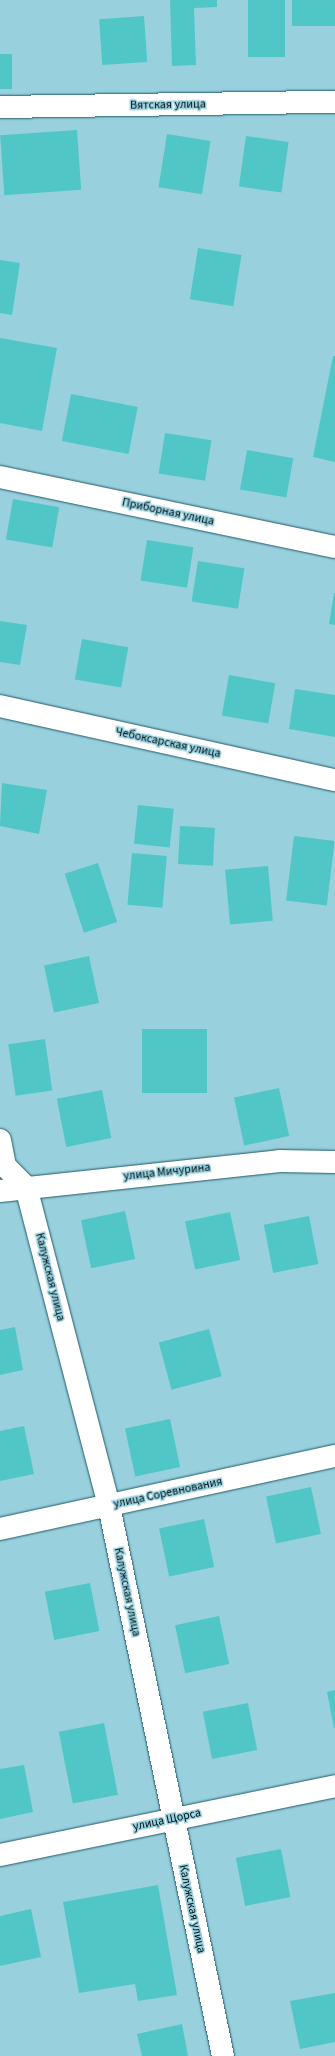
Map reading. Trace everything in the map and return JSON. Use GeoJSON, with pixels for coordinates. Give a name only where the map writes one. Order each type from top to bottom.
{"type":"FeatureCollection","features":[{"type":"Feature","properties":{"kind":"street","name":"Вятская улица"},"geometry":{"type":"LineString","coordinates":[[0,107],[335,102]]}},
{"type":"Feature","properties":{"kind":"street","name":"Приборная улица"},"geometry":{"type":"LineString","coordinates":[[0,477],[335,546]]}},
{"type":"Feature","properties":{"kind":"street","name":"Чебоксарская улица"},"geometry":{"type":"LineString","coordinates":[[0,706],[335,780]]}},
{"type":"Feature","properties":{"kind":"street"},"geometry":{"type":"LineString","coordinates":[[0,1140],[5,1166],[26,1187]]}},
{"type":"Feature","properties":{"kind":"street","name":"улица Мичурина"},"geometry":{"type":"LineString","coordinates":[[0,1191],[279,1161],[335,1162]]}},
{"type":"Feature","properties":{"kind":"street","name":"Калужская улица"},"geometry":{"type":"LineString","coordinates":[[26,1187],[109,1506],[223,2056]]}},
{"type":"Feature","properties":{"kind":"street","name":"улица Соревнования"},"geometry":{"type":"LineString","coordinates":[[0,1529],[335,1456]]}},
{"type":"Feature","properties":{"kind":"street","name":"улица Щорса"},"geometry":{"type":"LineString","coordinates":[[0,1855],[335,1786]]}},
{"type":"Feature","properties":{"kind":"building"},"geometry":{"type":"Polygon","coordinates":[[[170,0],[217,0],[217,7],[194,8],[196,65],[172,66],[170,0]]]}},
{"type":"Feature","properties":{"kind":"building"},"geometry":{"type":"Polygon","coordinates":[[[248,0],[285,0],[285,57],[248,57],[248,0]]]}},
{"type":"Feature","properties":{"kind":"building"},"geometry":{"type":"Polygon","coordinates":[[[292,0],[335,0],[335,26],[292,26],[292,0]]]}},
{"type":"Feature","properties":{"kind":"building"},"geometry":{"type":"Polygon","coordinates":[[[144,16],[147,62],[102,65],[99,19],[144,16]]]}},
{"type":"Feature","properties":{"kind":"building"},"geometry":{"type":"Polygon","coordinates":[[[0,54],[12,54],[12,89],[0,89],[0,54]]]}},
{"type":"Feature","properties":{"kind":"building"},"geometry":{"type":"Polygon","coordinates":[[[77,130],[81,190],[4,195],[0,135],[77,130]]]}},
{"type":"Feature","properties":{"kind":"building"},"geometry":{"type":"Polygon","coordinates":[[[167,134],[210,141],[202,194],[159,187],[167,134]]]}},
{"type":"Feature","properties":{"kind":"building"},"geometry":{"type":"Polygon","coordinates":[[[246,136],[289,142],[281,192],[239,187],[246,136]]]}},
{"type":"Feature","properties":{"kind":"building"},"geometry":{"type":"Polygon","coordinates":[[[198,248],[241,255],[233,306],[190,299],[198,248]]]}},
{"type":"Feature","properties":{"kind":"building"},"geometry":{"type":"Polygon","coordinates":[[[0,260],[20,263],[12,315],[0,313],[0,260]]]}},
{"type":"Feature","properties":{"kind":"building"},"geometry":{"type":"Polygon","coordinates":[[[0,338],[57,348],[42,431],[0,423],[0,338]]]}},
{"type":"Feature","properties":{"kind":"building"},"geometry":{"type":"Polygon","coordinates":[[[333,356],[335,356],[335,462],[313,457],[333,356]]]}},
{"type":"Feature","properties":{"kind":"building"},"geometry":{"type":"Polygon","coordinates":[[[71,394],[138,407],[129,454],[62,441],[71,394]]]}},
{"type":"Feature","properties":{"kind":"building"},"geometry":{"type":"Polygon","coordinates":[[[165,433],[211,440],[205,481],[159,473],[165,433]]]}},
{"type":"Feature","properties":{"kind":"building"},"geometry":{"type":"Polygon","coordinates":[[[247,450],[293,458],[286,498],[240,489],[247,450]]]}},
{"type":"Feature","properties":{"kind":"building"},"geometry":{"type":"Polygon","coordinates":[[[13,499],[59,507],[52,548],[6,539],[13,499]]]}},
{"type":"Feature","properties":{"kind":"building"},"geometry":{"type":"Polygon","coordinates":[[[147,540],[193,547],[187,588],[141,580],[147,540]]]}},
{"type":"Feature","properties":{"kind":"building"},"geometry":{"type":"Polygon","coordinates":[[[198,561],[244,568],[238,609],[192,601],[198,561]]]}},
{"type":"Feature","properties":{"kind":"building"},"geometry":{"type":"Polygon","coordinates":[[[335,593],[335,625],[329,624],[335,593]]]}},
{"type":"Feature","properties":{"kind":"building"},"geometry":{"type":"Polygon","coordinates":[[[0,621],[27,625],[20,665],[0,662],[0,621]]]}},
{"type":"Feature","properties":{"kind":"building"},"geometry":{"type":"Polygon","coordinates":[[[82,639],[128,647],[121,688],[75,679],[82,639]]]}},
{"type":"Feature","properties":{"kind":"building"},"geometry":{"type":"Polygon","coordinates":[[[229,675],[275,683],[268,724],[222,715],[229,675]]]}},
{"type":"Feature","properties":{"kind":"building"},"geometry":{"type":"Polygon","coordinates":[[[295,689],[335,695],[335,737],[289,729],[295,689]]]}},
{"type":"Feature","properties":{"kind":"building"},"geometry":{"type":"Polygon","coordinates":[[[2,783],[47,790],[39,834],[0,826],[2,783]]]}},
{"type":"Feature","properties":{"kind":"building"},"geometry":{"type":"Polygon","coordinates":[[[138,805],[174,809],[170,848],[134,844],[138,805]]]}},
{"type":"Feature","properties":{"kind":"building"},"geometry":{"type":"Polygon","coordinates":[[[180,826],[215,828],[213,866],[178,864],[180,826]]]}},
{"type":"Feature","properties":{"kind":"building"},"geometry":{"type":"Polygon","coordinates":[[[294,836],[335,841],[327,906],[286,901],[294,836]]]}},
{"type":"Feature","properties":{"kind":"building"},"geometry":{"type":"Polygon","coordinates":[[[132,853],[167,856],[162,908],[127,905],[132,853]]]}},
{"type":"Feature","properties":{"kind":"building"},"geometry":{"type":"Polygon","coordinates":[[[98,863],[117,922],[84,933],[65,874],[98,863]]]}},
{"type":"Feature","properties":{"kind":"building"},"geometry":{"type":"Polygon","coordinates":[[[268,866],[273,921],[230,925],[225,870],[268,866]]]}},
{"type":"Feature","properties":{"kind":"building"},"geometry":{"type":"Polygon","coordinates":[[[89,956],[99,1003],[54,1013],[44,966],[89,956]]]}},
{"type":"Feature","properties":{"kind":"building"},"geometry":{"type":"Polygon","coordinates":[[[142,1029],[207,1029],[207,1093],[142,1093],[142,1029]]]}},
{"type":"Feature","properties":{"kind":"building"},"geometry":{"type":"Polygon","coordinates":[[[45,1039],[52,1090],[16,1096],[8,1044],[45,1039]]]}},
{"type":"Feature","properties":{"kind":"building"},"geometry":{"type":"Polygon","coordinates":[[[279,1088],[289,1136],[244,1145],[234,1098],[279,1088]]]}},
{"type":"Feature","properties":{"kind":"building"},"geometry":{"type":"Polygon","coordinates":[[[102,1090],[111,1138],[66,1147],[57,1099],[102,1090]]]}},
{"type":"Feature","properties":{"kind":"building"},"geometry":{"type":"Polygon","coordinates":[[[125,1211],[135,1259],[91,1268],[81,1220],[125,1211]]]}},
{"type":"Feature","properties":{"kind":"building"},"geometry":{"type":"Polygon","coordinates":[[[230,1212],[240,1260],[195,1269],[185,1222],[230,1212]]]}},
{"type":"Feature","properties":{"kind":"building"},"geometry":{"type":"Polygon","coordinates":[[[309,1216],[318,1264],[273,1273],[264,1225],[309,1216]]]}},
{"type":"Feature","properties":{"kind":"building"},"geometry":{"type":"Polygon","coordinates":[[[15,1327],[23,1370],[0,1375],[0,1330],[15,1327]]]}},
{"type":"Feature","properties":{"kind":"building"},"geometry":{"type":"Polygon","coordinates":[[[209,1329],[222,1376],[171,1390],[159,1342],[209,1329]]]}},
{"type":"Feature","properties":{"kind":"building"},"geometry":{"type":"Polygon","coordinates":[[[170,1419],[180,1467],[135,1476],[125,1429],[170,1419]]]}},
{"type":"Feature","properties":{"kind":"building"},"geometry":{"type":"Polygon","coordinates":[[[24,1426],[34,1474],[0,1481],[0,1431],[24,1426]]]}},
{"type":"Feature","properties":{"kind":"building"},"geometry":{"type":"Polygon","coordinates":[[[311,1487],[321,1534],[276,1544],[266,1497],[311,1487]]]}},
{"type":"Feature","properties":{"kind":"building"},"geometry":{"type":"Polygon","coordinates":[[[204,1519],[214,1567],[169,1576],[159,1529],[204,1519]]]}},
{"type":"Feature","properties":{"kind":"building"},"geometry":{"type":"Polygon","coordinates":[[[90,1583],[99,1631],[54,1640],[45,1592],[90,1583]]]}},
{"type":"Feature","properties":{"kind":"building"},"geometry":{"type":"Polygon","coordinates":[[[219,1616],[229,1664],[185,1673],[175,1625],[219,1616]]]}},
{"type":"Feature","properties":{"kind":"building"},"geometry":{"type":"Polygon","coordinates":[[[335,1690],[335,1728],[334,1728],[327,1692],[335,1690]]]}},
{"type":"Feature","properties":{"kind":"building"},"geometry":{"type":"Polygon","coordinates":[[[248,1703],[257,1750],[212,1759],[203,1712],[248,1703]]]}},
{"type":"Feature","properties":{"kind":"building"},"geometry":{"type":"Polygon","coordinates":[[[104,1723],[118,1795],[73,1803],[59,1732],[104,1723]]]}},
{"type":"Feature","properties":{"kind":"building"},"geometry":{"type":"Polygon","coordinates":[[[24,1765],[33,1812],[0,1819],[0,1769],[24,1765]]]}},
{"type":"Feature","properties":{"kind":"building"},"geometry":{"type":"Polygon","coordinates":[[[281,1849],[290,1897],[245,1906],[236,1858],[281,1849]]]}},
{"type":"Feature","properties":{"kind":"building"},"geometry":{"type":"Polygon","coordinates":[[[158,1885],[177,1995],[138,2001],[135,1984],[79,1993],[63,1902],[158,1885]]]}},
{"type":"Feature","properties":{"kind":"building"},"geometry":{"type":"Polygon","coordinates":[[[31,1909],[41,1957],[0,1966],[0,1916],[31,1909]]]}},
{"type":"Feature","properties":{"kind":"building"},"geometry":{"type":"Polygon","coordinates":[[[335,1993],[335,2042],[300,2049],[290,2001],[335,1993]]]}},
{"type":"Feature","properties":{"kind":"building"},"geometry":{"type":"Polygon","coordinates":[[[182,2024],[188,2056],[142,2056],[137,2034],[182,2024]]]}}]}
